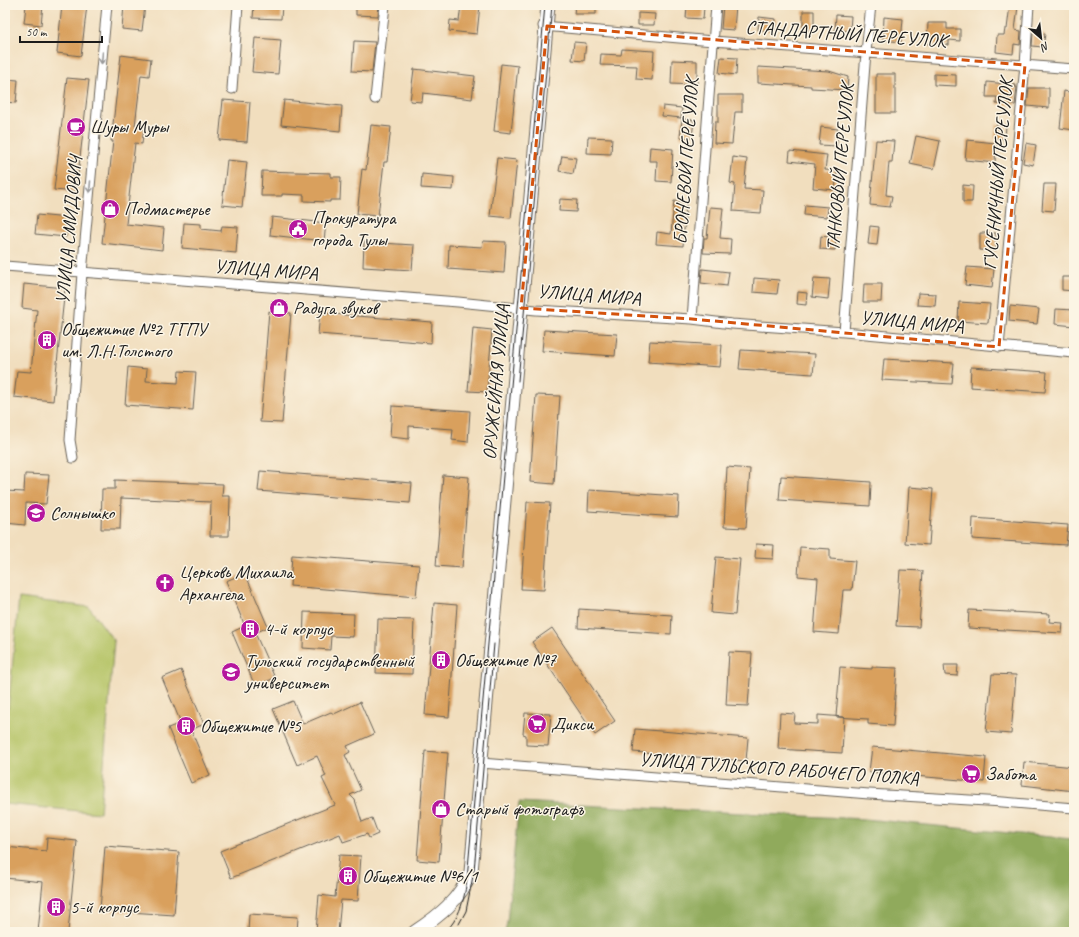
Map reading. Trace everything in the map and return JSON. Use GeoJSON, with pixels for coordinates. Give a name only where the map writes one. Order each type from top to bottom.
{"type":"FeatureCollection","features":[{"type":"Feature","properties":{"kind":"street","name":"УЛИЦА СМИДОВИЧ"},"geometry":{"type":"LineString","coordinates":[[73,458],[70,440],[82,273],[106,5]]}},
{"type":"Feature","properties":{"kind":"street"},"geometry":{"type":"LineString","coordinates":[[232,89],[238,5]]}},
{"type":"Feature","properties":{"kind":"street"},"geometry":{"type":"LineString","coordinates":[[375,99],[385,5]]}},
{"type":"Feature","properties":{"kind":"street","name":"ОРУЖЕЙНАЯ УЛИЦА"},"geometry":{"type":"LineString","coordinates":[[415,932],[442,913],[467,883],[471,872],[548,5]]}},
{"type":"Feature","properties":{"kind":"street","name":"БРОНЕВОЙ ПЕРЕУЛОК"},"geometry":{"type":"LineString","coordinates":[[692,319],[716,5]]}},
{"type":"Feature","properties":{"kind":"street","name":"ТАНКОВЫЙ ПЕРЕУЛОК"},"geometry":{"type":"LineString","coordinates":[[844,332],[871,5]]}},
{"type":"Feature","properties":{"kind":"street","name":"ГУСЕНИЧНЫЙ ПЕРЕУЛОК"},"geometry":{"type":"LineString","coordinates":[[999,347],[1025,65],[1029,5]]}},
{"type":"Feature","properties":{"kind":"street","name":"СТАНДАРТНЫЙ ПЕРЕУЛОК"},"geometry":{"type":"LineString","coordinates":[[545,26],[713,41],[1074,68]]}},
{"type":"Feature","properties":{"kind":"street","name":"УЛИЦА МИРА"},"geometry":{"type":"LineString","coordinates":[[5,266],[521,308],[692,319],[732,324],[844,332],[1074,353]]}},
{"type":"Feature","properties":{"kind":"street","name":"УЛИЦА ТУЛЬСКОГО РАБОЧЕГО ПОЛКА"},"geometry":{"type":"LineString","coordinates":[[481,763],[869,794],[1004,802],[1074,808]]}},
{"type":"Feature","properties":{"kind":"highlighted area"},"geometry":{"type":"Polygon","coordinates":[[[547,26],[1025,65],[999,347],[692,319],[521,308],[547,26]]]}},
{"type":"Feature","properties":{"kind":"green space"},"geometry":{"type":"Polygon","coordinates":[[[19,598],[89,607],[114,641],[100,813],[5,804],[5,740],[19,598]]]}},
{"type":"Feature","properties":{"kind":"green space"},"geometry":{"type":"Polygon","coordinates":[[[519,802],[865,819],[1072,839],[1074,844],[1074,932],[505,932],[519,802]]]}},
{"type":"Feature","properties":{"kind":"building"},"geometry":{"type":"Polygon","coordinates":[[[26,5],[43,5],[41,25],[24,23],[26,5]]]}},
{"type":"Feature","properties":{"kind":"building"},"geometry":{"type":"Polygon","coordinates":[[[62,5],[87,5],[81,56],[57,53],[62,5]]]}},
{"type":"Feature","properties":{"kind":"building"},"geometry":{"type":"Polygon","coordinates":[[[124,5],[145,5],[142,31],[122,29],[124,5]]]}},
{"type":"Feature","properties":{"kind":"building"},"geometry":{"type":"Polygon","coordinates":[[[254,5],[282,5],[281,19],[253,18],[254,5]]]}},
{"type":"Feature","properties":{"kind":"building"},"geometry":{"type":"Polygon","coordinates":[[[356,5],[379,5],[378,16],[356,15],[356,5]]]}},
{"type":"Feature","properties":{"kind":"building"},"geometry":{"type":"Polygon","coordinates":[[[461,5],[480,5],[477,34],[449,31],[450,20],[459,21],[461,5]]]}},
{"type":"Feature","properties":{"kind":"building"},"geometry":{"type":"Polygon","coordinates":[[[575,5],[596,5],[596,14],[574,14],[575,5]]]}},
{"type":"Feature","properties":{"kind":"building"},"geometry":{"type":"Polygon","coordinates":[[[723,5],[736,5],[734,30],[721,29],[723,5]]]}},
{"type":"Feature","properties":{"kind":"building"},"geometry":{"type":"Polygon","coordinates":[[[1010,5],[1018,6],[1015,30],[1021,31],[1020,45],[1014,44],[1013,54],[996,52],[997,35],[1004,35],[1005,29],[1007,29],[1010,5]]]}},
{"type":"Feature","properties":{"kind":"building"},"geometry":{"type":"Polygon","coordinates":[[[687,6],[704,7],[703,19],[686,18],[687,6]]]}},
{"type":"Feature","properties":{"kind":"building"},"geometry":{"type":"Polygon","coordinates":[[[803,11],[814,11],[814,30],[803,30],[803,11]]]}},
{"type":"Feature","properties":{"kind":"building"},"geometry":{"type":"Polygon","coordinates":[[[638,13],[655,14],[654,25],[638,25],[638,13]]]}},
{"type":"Feature","properties":{"kind":"building"},"geometry":{"type":"Polygon","coordinates":[[[836,15],[851,16],[850,31],[835,30],[836,15]]]}},
{"type":"Feature","properties":{"kind":"building"},"geometry":{"type":"Polygon","coordinates":[[[759,17],[776,19],[775,31],[758,30],[759,17]]]}},
{"type":"Feature","properties":{"kind":"building"},"geometry":{"type":"Polygon","coordinates":[[[884,17],[903,19],[901,42],[883,40],[884,17]]]}},
{"type":"Feature","properties":{"kind":"building"},"geometry":{"type":"Polygon","coordinates":[[[928,23],[947,23],[947,29],[960,29],[960,41],[949,40],[949,45],[927,44],[928,23]]]}},
{"type":"Feature","properties":{"kind":"building"},"geometry":{"type":"Polygon","coordinates":[[[1033,33],[1045,34],[1043,47],[1032,46],[1033,33]]]}},
{"type":"Feature","properties":{"kind":"building"},"geometry":{"type":"Polygon","coordinates":[[[255,38],[281,40],[278,74],[252,72],[255,38]]]}},
{"type":"Feature","properties":{"kind":"building"},"geometry":{"type":"Polygon","coordinates":[[[354,41],[375,42],[372,72],[352,71],[354,41]]]}},
{"type":"Feature","properties":{"kind":"building"},"geometry":{"type":"Polygon","coordinates":[[[574,42],[586,43],[584,61],[572,60],[574,42]]]}},
{"type":"Feature","properties":{"kind":"building"},"geometry":{"type":"Polygon","coordinates":[[[622,49],[654,51],[652,80],[636,79],[637,66],[600,65],[601,54],[621,55],[622,49]]]}},
{"type":"Feature","properties":{"kind":"building"},"geometry":{"type":"Polygon","coordinates":[[[121,55],[151,59],[149,76],[141,75],[135,126],[144,127],[142,144],[135,143],[126,224],[164,228],[162,250],[102,243],[113,141],[111,141],[121,55]]]}},
{"type":"Feature","properties":{"kind":"building"},"geometry":{"type":"Polygon","coordinates":[[[721,57],[737,58],[736,75],[719,73],[721,57]]]}},
{"type":"Feature","properties":{"kind":"building"},"geometry":{"type":"Polygon","coordinates":[[[672,60],[697,61],[697,85],[671,84],[672,60]]]}},
{"type":"Feature","properties":{"kind":"building"},"geometry":{"type":"Polygon","coordinates":[[[501,64],[518,66],[511,133],[494,131],[501,64]]]}},
{"type":"Feature","properties":{"kind":"building"},"geometry":{"type":"Polygon","coordinates":[[[758,67],[829,71],[848,77],[847,90],[758,83],[758,67]]]}},
{"type":"Feature","properties":{"kind":"building"},"geometry":{"type":"Polygon","coordinates":[[[414,69],[475,76],[472,99],[423,93],[422,102],[410,101],[414,69]]]}},
{"type":"Feature","properties":{"kind":"building"},"geometry":{"type":"Polygon","coordinates":[[[876,74],[895,74],[895,113],[876,113],[876,74]]]}},
{"type":"Feature","properties":{"kind":"building"},"geometry":{"type":"Polygon","coordinates":[[[934,74],[956,75],[956,86],[934,85],[934,74]]]}},
{"type":"Feature","properties":{"kind":"building"},"geometry":{"type":"Polygon","coordinates":[[[67,78],[89,80],[76,192],[54,190],[67,78]]]}},
{"type":"Feature","properties":{"kind":"building"},"geometry":{"type":"Polygon","coordinates":[[[5,79],[18,80],[16,103],[5,102],[5,79]]]}},
{"type":"Feature","properties":{"kind":"building"},"geometry":{"type":"Polygon","coordinates":[[[987,82],[1016,85],[1015,105],[996,104],[997,97],[986,97],[987,82]]]}},
{"type":"Feature","properties":{"kind":"building"},"geometry":{"type":"Polygon","coordinates":[[[1029,88],[1049,88],[1049,108],[1027,106],[1029,88]]]}},
{"type":"Feature","properties":{"kind":"building"},"geometry":{"type":"Polygon","coordinates":[[[1064,91],[1074,93],[1074,130],[1060,128],[1064,91]]]}},
{"type":"Feature","properties":{"kind":"building"},"geometry":{"type":"Polygon","coordinates":[[[718,95],[742,95],[742,112],[735,112],[732,144],[714,143],[715,122],[718,122],[718,95]]]}},
{"type":"Feature","properties":{"kind":"building"},"geometry":{"type":"Polygon","coordinates":[[[223,100],[250,102],[247,142],[219,140],[223,100]]]}},
{"type":"Feature","properties":{"kind":"building"},"geometry":{"type":"Polygon","coordinates":[[[284,100],[342,106],[340,131],[281,125],[284,100]]]}},
{"type":"Feature","properties":{"kind":"building"},"geometry":{"type":"Polygon","coordinates":[[[663,106],[682,108],[681,118],[662,116],[663,106]]]}},
{"type":"Feature","properties":{"kind":"building"},"geometry":{"type":"Polygon","coordinates":[[[682,119],[694,120],[692,138],[680,137],[682,119]]]}},
{"type":"Feature","properties":{"kind":"building"},"geometry":{"type":"Polygon","coordinates":[[[371,125],[391,127],[387,162],[384,162],[378,216],[357,214],[362,169],[366,170],[371,125]]]}},
{"type":"Feature","properties":{"kind":"building"},"geometry":{"type":"Polygon","coordinates":[[[996,125],[1006,125],[1005,139],[995,138],[996,125]]]}},
{"type":"Feature","properties":{"kind":"building"},"geometry":{"type":"Polygon","coordinates":[[[821,127],[838,129],[837,146],[819,145],[821,127]]]}},
{"type":"Feature","properties":{"kind":"building"},"geometry":{"type":"Polygon","coordinates":[[[916,136],[940,141],[934,169],[910,164],[916,136]]]}},
{"type":"Feature","properties":{"kind":"building"},"geometry":{"type":"Polygon","coordinates":[[[588,137],[612,138],[611,154],[587,153],[588,137]]]}},
{"type":"Feature","properties":{"kind":"building"},"geometry":{"type":"Polygon","coordinates":[[[876,140],[894,141],[892,162],[889,162],[886,195],[892,196],[890,207],[870,205],[876,140]]]}},
{"type":"Feature","properties":{"kind":"building"},"geometry":{"type":"Polygon","coordinates":[[[967,140],[996,143],[995,163],[965,160],[967,140]]]}},
{"type":"Feature","properties":{"kind":"building"},"geometry":{"type":"Polygon","coordinates":[[[1026,143],[1036,145],[1033,165],[1023,163],[1026,143]]]}},
{"type":"Feature","properties":{"kind":"building"},"geometry":{"type":"Polygon","coordinates":[[[650,147],[673,149],[671,182],[656,181],[657,161],[649,161],[650,147]]]}},
{"type":"Feature","properties":{"kind":"building"},"geometry":{"type":"Polygon","coordinates":[[[790,151],[827,155],[825,170],[837,171],[835,190],[813,188],[815,164],[789,161],[790,151]]]}},
{"type":"Feature","properties":{"kind":"building"},"geometry":{"type":"Polygon","coordinates":[[[562,156],[576,158],[573,174],[559,171],[562,156]]]}},
{"type":"Feature","properties":{"kind":"building"},"geometry":{"type":"Polygon","coordinates":[[[733,157],[747,159],[744,189],[763,190],[761,213],[733,211],[735,184],[730,183],[733,157]]]}},
{"type":"Feature","properties":{"kind":"building"},"geometry":{"type":"Polygon","coordinates":[[[497,158],[517,160],[511,218],[490,216],[497,158]]]}},
{"type":"Feature","properties":{"kind":"building"},"geometry":{"type":"Polygon","coordinates":[[[227,160],[247,162],[242,207],[222,205],[227,160]]]}},
{"type":"Feature","properties":{"kind":"building"},"geometry":{"type":"Polygon","coordinates":[[[262,171],[331,173],[331,177],[341,177],[340,200],[330,200],[330,202],[304,201],[304,195],[282,194],[282,196],[261,196],[262,171]]]}},
{"type":"Feature","properties":{"kind":"building"},"geometry":{"type":"Polygon","coordinates":[[[422,174],[454,177],[453,190],[421,188],[422,174]]]}},
{"type":"Feature","properties":{"kind":"building"},"geometry":{"type":"Polygon","coordinates":[[[1044,184],[1056,184],[1054,211],[1042,210],[1044,184]]]}},
{"type":"Feature","properties":{"kind":"building"},"geometry":{"type":"Polygon","coordinates":[[[963,185],[973,186],[972,202],[963,202],[963,185]]]}},
{"type":"Feature","properties":{"kind":"building"},"geometry":{"type":"Polygon","coordinates":[[[560,199],[577,200],[576,212],[559,211],[560,199]]]}},
{"type":"Feature","properties":{"kind":"building"},"geometry":{"type":"Polygon","coordinates":[[[674,201],[686,202],[683,246],[656,244],[657,232],[671,234],[674,201]]]}},
{"type":"Feature","properties":{"kind":"building"},"geometry":{"type":"Polygon","coordinates":[[[805,205],[828,207],[827,217],[804,215],[805,205]]]}},
{"type":"Feature","properties":{"kind":"building"},"geometry":{"type":"Polygon","coordinates":[[[710,207],[723,208],[720,238],[731,239],[730,254],[703,253],[704,238],[707,238],[710,207]]]}},
{"type":"Feature","properties":{"kind":"building"},"geometry":{"type":"Polygon","coordinates":[[[37,215],[68,218],[66,237],[35,234],[37,215]]]}},
{"type":"Feature","properties":{"kind":"building"},"geometry":{"type":"Polygon","coordinates":[[[272,217],[326,223],[324,241],[270,235],[272,217]]]}},
{"type":"Feature","properties":{"kind":"building"},"geometry":{"type":"Polygon","coordinates":[[[184,223],[201,224],[201,229],[221,231],[222,226],[238,227],[236,253],[182,248],[184,223]]]}},
{"type":"Feature","properties":{"kind":"building"},"geometry":{"type":"Polygon","coordinates":[[[870,226],[879,227],[877,245],[868,244],[870,226]]]}},
{"type":"Feature","properties":{"kind":"building"},"geometry":{"type":"Polygon","coordinates":[[[980,233],[996,233],[996,251],[980,250],[980,233]]]}},
{"type":"Feature","properties":{"kind":"building"},"geometry":{"type":"Polygon","coordinates":[[[821,236],[836,238],[835,250],[820,249],[821,236]]]}},
{"type":"Feature","properties":{"kind":"building"},"geometry":{"type":"Polygon","coordinates":[[[483,241],[506,242],[504,273],[448,269],[449,245],[482,247],[483,241]]]}},
{"type":"Feature","properties":{"kind":"building"},"geometry":{"type":"Polygon","coordinates":[[[364,242],[414,245],[412,270],[363,267],[364,242]]]}},
{"type":"Feature","properties":{"kind":"building"},"geometry":{"type":"Polygon","coordinates":[[[967,267],[994,269],[992,288],[965,285],[967,267]]]}},
{"type":"Feature","properties":{"kind":"building"},"geometry":{"type":"Polygon","coordinates":[[[702,269],[729,272],[727,286],[701,283],[702,269]]]}},
{"type":"Feature","properties":{"kind":"building"},"geometry":{"type":"Polygon","coordinates":[[[1062,277],[1074,277],[1074,291],[1062,290],[1062,277]]]}},
{"type":"Feature","properties":{"kind":"building"},"geometry":{"type":"Polygon","coordinates":[[[754,278],[779,280],[777,294],[753,292],[754,278]]]}},
{"type":"Feature","properties":{"kind":"building"},"geometry":{"type":"Polygon","coordinates":[[[814,278],[830,279],[828,299],[812,297],[814,278]]]}},
{"type":"Feature","properties":{"kind":"building","name":"Общежитие №2 ТГПУ им. Л.Н.Толстого"},"geometry":{"type":"Polygon","coordinates":[[[24,284],[65,288],[53,401],[14,397],[17,371],[31,372],[37,310],[22,308],[24,284]]]}},
{"type":"Feature","properties":{"kind":"building"},"geometry":{"type":"Polygon","coordinates":[[[864,284],[882,284],[881,302],[863,302],[864,284]]]}},
{"type":"Feature","properties":{"kind":"building"},"geometry":{"type":"Polygon","coordinates":[[[798,292],[807,293],[806,305],[797,304],[798,292]]]}},
{"type":"Feature","properties":{"kind":"building"},"geometry":{"type":"Polygon","coordinates":[[[918,293],[936,294],[935,306],[917,305],[918,293]]]}},
{"type":"Feature","properties":{"kind":"building"},"geometry":{"type":"Polygon","coordinates":[[[959,302],[990,304],[988,323],[958,321],[959,302]]]}},
{"type":"Feature","properties":{"kind":"building"},"geometry":{"type":"Polygon","coordinates":[[[1010,306],[1039,309],[1037,324],[1009,321],[1010,306]]]}},
{"type":"Feature","properties":{"kind":"building"},"geometry":{"type":"Polygon","coordinates":[[[1056,309],[1074,310],[1074,326],[1055,324],[1056,309]]]}},
{"type":"Feature","properties":{"kind":"building"},"geometry":{"type":"Polygon","coordinates":[[[269,311],[291,313],[282,423],[260,422],[269,311]]]}},
{"type":"Feature","properties":{"kind":"building"},"geometry":{"type":"Polygon","coordinates":[[[320,313],[432,322],[431,343],[318,334],[320,313]]]}},
{"type":"Feature","properties":{"kind":"building"},"geometry":{"type":"Polygon","coordinates":[[[473,328],[492,330],[487,392],[468,391],[473,328]]]}},
{"type":"Feature","properties":{"kind":"building"},"geometry":{"type":"Polygon","coordinates":[[[544,330],[617,334],[615,356],[542,351],[544,330]]]}},
{"type":"Feature","properties":{"kind":"building"},"geometry":{"type":"Polygon","coordinates":[[[650,341],[722,345],[720,367],[648,362],[650,341]]]}},
{"type":"Feature","properties":{"kind":"building"},"geometry":{"type":"Polygon","coordinates":[[[741,350],[815,354],[813,374],[739,369],[741,350]]]}},
{"type":"Feature","properties":{"kind":"building"},"geometry":{"type":"Polygon","coordinates":[[[884,359],[954,363],[952,384],[882,380],[884,359]]]}},
{"type":"Feature","properties":{"kind":"building"},"geometry":{"type":"Polygon","coordinates":[[[128,367],[147,369],[146,381],[178,383],[179,371],[196,372],[193,410],[125,405],[128,367]]]}},
{"type":"Feature","properties":{"kind":"building"},"geometry":{"type":"Polygon","coordinates":[[[971,367],[1047,372],[1045,392],[970,387],[971,367]]]}},
{"type":"Feature","properties":{"kind":"building"},"geometry":{"type":"Polygon","coordinates":[[[536,395],[560,396],[554,484],[530,482],[536,395]]]}},
{"type":"Feature","properties":{"kind":"building"},"geometry":{"type":"Polygon","coordinates":[[[392,406],[470,411],[468,442],[452,440],[453,429],[409,426],[409,439],[390,437],[392,406]]]}},
{"type":"Feature","properties":{"kind":"building"},"geometry":{"type":"Polygon","coordinates":[[[727,467],[750,469],[746,528],[724,527],[727,467]]]}},
{"type":"Feature","properties":{"kind":"building"},"geometry":{"type":"Polygon","coordinates":[[[260,471],[412,483],[410,503],[258,491],[260,471]]]}},
{"type":"Feature","properties":{"kind":"building"},"geometry":{"type":"Polygon","coordinates":[[[25,474],[49,475],[46,504],[26,503],[25,525],[5,523],[5,491],[24,492],[25,474]]]}},
{"type":"Feature","properties":{"kind":"building"},"geometry":{"type":"Polygon","coordinates":[[[443,475],[469,477],[462,568],[436,566],[443,475]]]}},
{"type":"Feature","properties":{"kind":"building"},"geometry":{"type":"Polygon","coordinates":[[[781,476],[871,482],[870,506],[779,500],[781,476]]]}},
{"type":"Feature","properties":{"kind":"building"},"geometry":{"type":"Polygon","coordinates":[[[115,480],[223,484],[222,496],[230,496],[229,536],[210,536],[211,502],[121,498],[120,529],[101,529],[102,489],[115,489],[115,480]]]}},
{"type":"Feature","properties":{"kind":"building"},"geometry":{"type":"Polygon","coordinates":[[[909,487],[933,489],[929,545],[905,543],[909,487]]]}},
{"type":"Feature","properties":{"kind":"building"},"geometry":{"type":"Polygon","coordinates":[[[589,490],[679,496],[678,517],[588,511],[589,490]]]}},
{"type":"Feature","properties":{"kind":"building"},"geometry":{"type":"Polygon","coordinates":[[[527,502],[550,503],[544,590],[521,589],[527,502]]]}},
{"type":"Feature","properties":{"kind":"building"},"geometry":{"type":"Polygon","coordinates":[[[973,518],[1068,525],[1066,545],[972,539],[973,518]]]}},
{"type":"Feature","properties":{"kind":"building"},"geometry":{"type":"Polygon","coordinates":[[[756,544],[774,545],[773,559],[755,558],[756,544]]]}},
{"type":"Feature","properties":{"kind":"building"},"geometry":{"type":"Polygon","coordinates":[[[800,547],[830,549],[830,559],[855,561],[852,590],[843,590],[839,634],[814,632],[818,578],[798,576],[800,547]]]}},
{"type":"Feature","properties":{"kind":"building"},"geometry":{"type":"Polygon","coordinates":[[[292,555],[419,565],[416,597],[290,586],[292,555]]]}},
{"type":"Feature","properties":{"kind":"building"},"geometry":{"type":"Polygon","coordinates":[[[716,557],[740,559],[735,615],[711,613],[716,557]]]}},
{"type":"Feature","properties":{"kind":"building"},"geometry":{"type":"Polygon","coordinates":[[[900,570],[923,571],[919,627],[896,626],[900,570]]]}},
{"type":"Feature","properties":{"kind":"building","name":"4-й корпус"},"geometry":{"type":"Polygon","coordinates":[[[245,573],[268,627],[255,633],[275,678],[255,686],[232,632],[245,626],[226,581],[245,573]]]}},
{"type":"Feature","properties":{"kind":"building","name":"Общежитие №7"},"geometry":{"type":"Polygon","coordinates":[[[434,603],[457,605],[449,717],[425,715],[434,603]]]}},
{"type":"Feature","properties":{"kind":"building"},"geometry":{"type":"Polygon","coordinates":[[[579,609],[672,615],[671,634],[578,628],[579,609]]]}},
{"type":"Feature","properties":{"kind":"building"},"geometry":{"type":"Polygon","coordinates":[[[969,610],[1050,614],[1049,622],[1063,623],[1062,633],[968,628],[969,610]]]}},
{"type":"Feature","properties":{"kind":"building"},"geometry":{"type":"Polygon","coordinates":[[[304,612],[354,614],[353,637],[331,636],[330,650],[303,648],[304,612]]]}},
{"type":"Feature","properties":{"kind":"building"},"geometry":{"type":"Polygon","coordinates":[[[378,619],[414,620],[412,674],[376,673],[378,619]]]}},
{"type":"Feature","properties":{"kind":"building"},"geometry":{"type":"Polygon","coordinates":[[[552,628],[615,721],[595,735],[532,642],[552,628]]]}},
{"type":"Feature","properties":{"kind":"building"},"geometry":{"type":"Polygon","coordinates":[[[729,652],[752,653],[748,706],[726,705],[729,652]]]}},
{"type":"Feature","properties":{"kind":"building"},"geometry":{"type":"Polygon","coordinates":[[[944,665],[958,665],[957,676],[945,675],[944,665]]]}},
{"type":"Feature","properties":{"kind":"building"},"geometry":{"type":"Polygon","coordinates":[[[840,667],[872,669],[872,667],[897,668],[893,726],[868,724],[868,719],[836,717],[840,667]]]}},
{"type":"Feature","properties":{"kind":"building","name":"Общежитие №5"},"geometry":{"type":"Polygon","coordinates":[[[181,670],[204,724],[191,730],[210,775],[191,783],[168,728],[181,723],[162,678],[181,670]]]}},
{"type":"Feature","properties":{"kind":"building"},"geometry":{"type":"Polygon","coordinates":[[[992,674],[1016,675],[1011,734],[986,732],[992,674]]]}},
{"type":"Feature","properties":{"kind":"building"},"geometry":{"type":"Polygon","coordinates":[[[293,701],[303,724],[331,712],[334,714],[360,702],[374,734],[347,746],[350,752],[345,755],[361,790],[350,795],[355,800],[362,822],[372,818],[378,834],[369,838],[367,834],[343,842],[340,834],[231,878],[220,851],[335,805],[322,778],[326,776],[317,756],[297,765],[273,709],[293,701]]]}},
{"type":"Feature","properties":{"kind":"building","name":"Дикси"},"geometry":{"type":"Polygon","coordinates":[[[525,713],[551,714],[548,746],[526,745],[526,735],[523,734],[525,713]]]}},
{"type":"Feature","properties":{"kind":"building"},"geometry":{"type":"Polygon","coordinates":[[[780,713],[795,714],[794,723],[818,724],[818,715],[844,717],[842,753],[778,749],[780,713]]]}},
{"type":"Feature","properties":{"kind":"building"},"geometry":{"type":"Polygon","coordinates":[[[635,729],[748,738],[746,761],[633,752],[635,729]]]}},
{"type":"Feature","properties":{"kind":"building"},"geometry":{"type":"Polygon","coordinates":[[[872,747],[986,757],[984,782],[869,772],[872,747]]]}},
{"type":"Feature","properties":{"kind":"building"},"geometry":{"type":"Polygon","coordinates":[[[425,751],[448,753],[439,862],[417,860],[425,751]]]}},
{"type":"Feature","properties":{"kind":"building"},"geometry":{"type":"Polygon","coordinates":[[[1024,762],[1074,767],[1074,791],[1022,785],[1024,762]]]}},
{"type":"Feature","properties":{"kind":"building","name":"5-й корпус"},"geometry":{"type":"Polygon","coordinates":[[[47,838],[77,841],[68,932],[38,932],[43,882],[5,878],[5,847],[46,851],[47,838]]]}},
{"type":"Feature","properties":{"kind":"building"},"geometry":{"type":"Polygon","coordinates":[[[105,846],[179,852],[174,915],[100,910],[105,846]]]}},
{"type":"Feature","properties":{"kind":"building","name":"Общежитие №6/1"},"geometry":{"type":"Polygon","coordinates":[[[339,855],[361,856],[358,901],[341,900],[338,932],[316,932],[319,895],[335,897],[339,855]]]}},
{"type":"Feature","properties":{"kind":"building"},"geometry":{"type":"Polygon","coordinates":[[[249,914],[298,917],[297,932],[248,932],[249,914]]]}},
{"type":"Feature","properties":{"kind":"tram line"},"geometry":{"type":"LineString","coordinates":[[445,932],[456,918],[460,910],[465,894],[467,877],[545,5]]}},
{"type":"Feature","properties":{"kind":"tram line"},"geometry":{"type":"LineString","coordinates":[[518,381],[552,5]]}},
{"type":"Feature","properties":{"kind":"tram line"},"geometry":{"type":"LineString","coordinates":[[459,924],[466,911],[474,871],[494,644]]}},
{"type":"Feature","properties":{"kind":"place","name":"Шуры Муры"},"geometry":{"type":"Point","coordinates":[76,127]}},
{"type":"Feature","properties":{"kind":"place","name":"Подмастерье"},"geometry":{"type":"Point","coordinates":[110,209]}},
{"type":"Feature","properties":{"kind":"place","name":"Прокуратура города Тулы"},"geometry":{"type":"Point","coordinates":[298,229]}},
{"type":"Feature","properties":{"kind":"place","name":"Радуга звуков"},"geometry":{"type":"Point","coordinates":[279,308]}},
{"type":"Feature","properties":{"kind":"place","name":"Общежитие №2 ТГПУ им. Л.Н.Толстого"},"geometry":{"type":"Point","coordinates":[47,340]}},
{"type":"Feature","properties":{"kind":"place","name":"Солнышко"},"geometry":{"type":"Point","coordinates":[36,513]}},
{"type":"Feature","properties":{"kind":"place","name":"Церковь Михаила Архангела"},"geometry":{"type":"Point","coordinates":[165,583]}},
{"type":"Feature","properties":{"kind":"place","name":"4-й корпус"},"geometry":{"type":"Point","coordinates":[250,629]}},
{"type":"Feature","properties":{"kind":"place","name":"Общежитие №7"},"geometry":{"type":"Point","coordinates":[441,660]}},
{"type":"Feature","properties":{"kind":"place","name":"Тульский государственный университет"},"geometry":{"type":"Point","coordinates":[231,672]}},
{"type":"Feature","properties":{"kind":"place","name":"Дикси"},"geometry":{"type":"Point","coordinates":[537,724]}},
{"type":"Feature","properties":{"kind":"place","name":"Общежитие №5"},"geometry":{"type":"Point","coordinates":[186,726]}},
{"type":"Feature","properties":{"kind":"place","name":"Забота"},"geometry":{"type":"Point","coordinates":[971,774]}},
{"type":"Feature","properties":{"kind":"place","name":"Старый фотографъ"},"geometry":{"type":"Point","coordinates":[441,809]}},
{"type":"Feature","properties":{"kind":"place","name":"Общежитие №6/1"},"geometry":{"type":"Point","coordinates":[348,876]}},
{"type":"Feature","properties":{"kind":"place","name":"5-й корпус"},"geometry":{"type":"Point","coordinates":[56,907]}}]}
